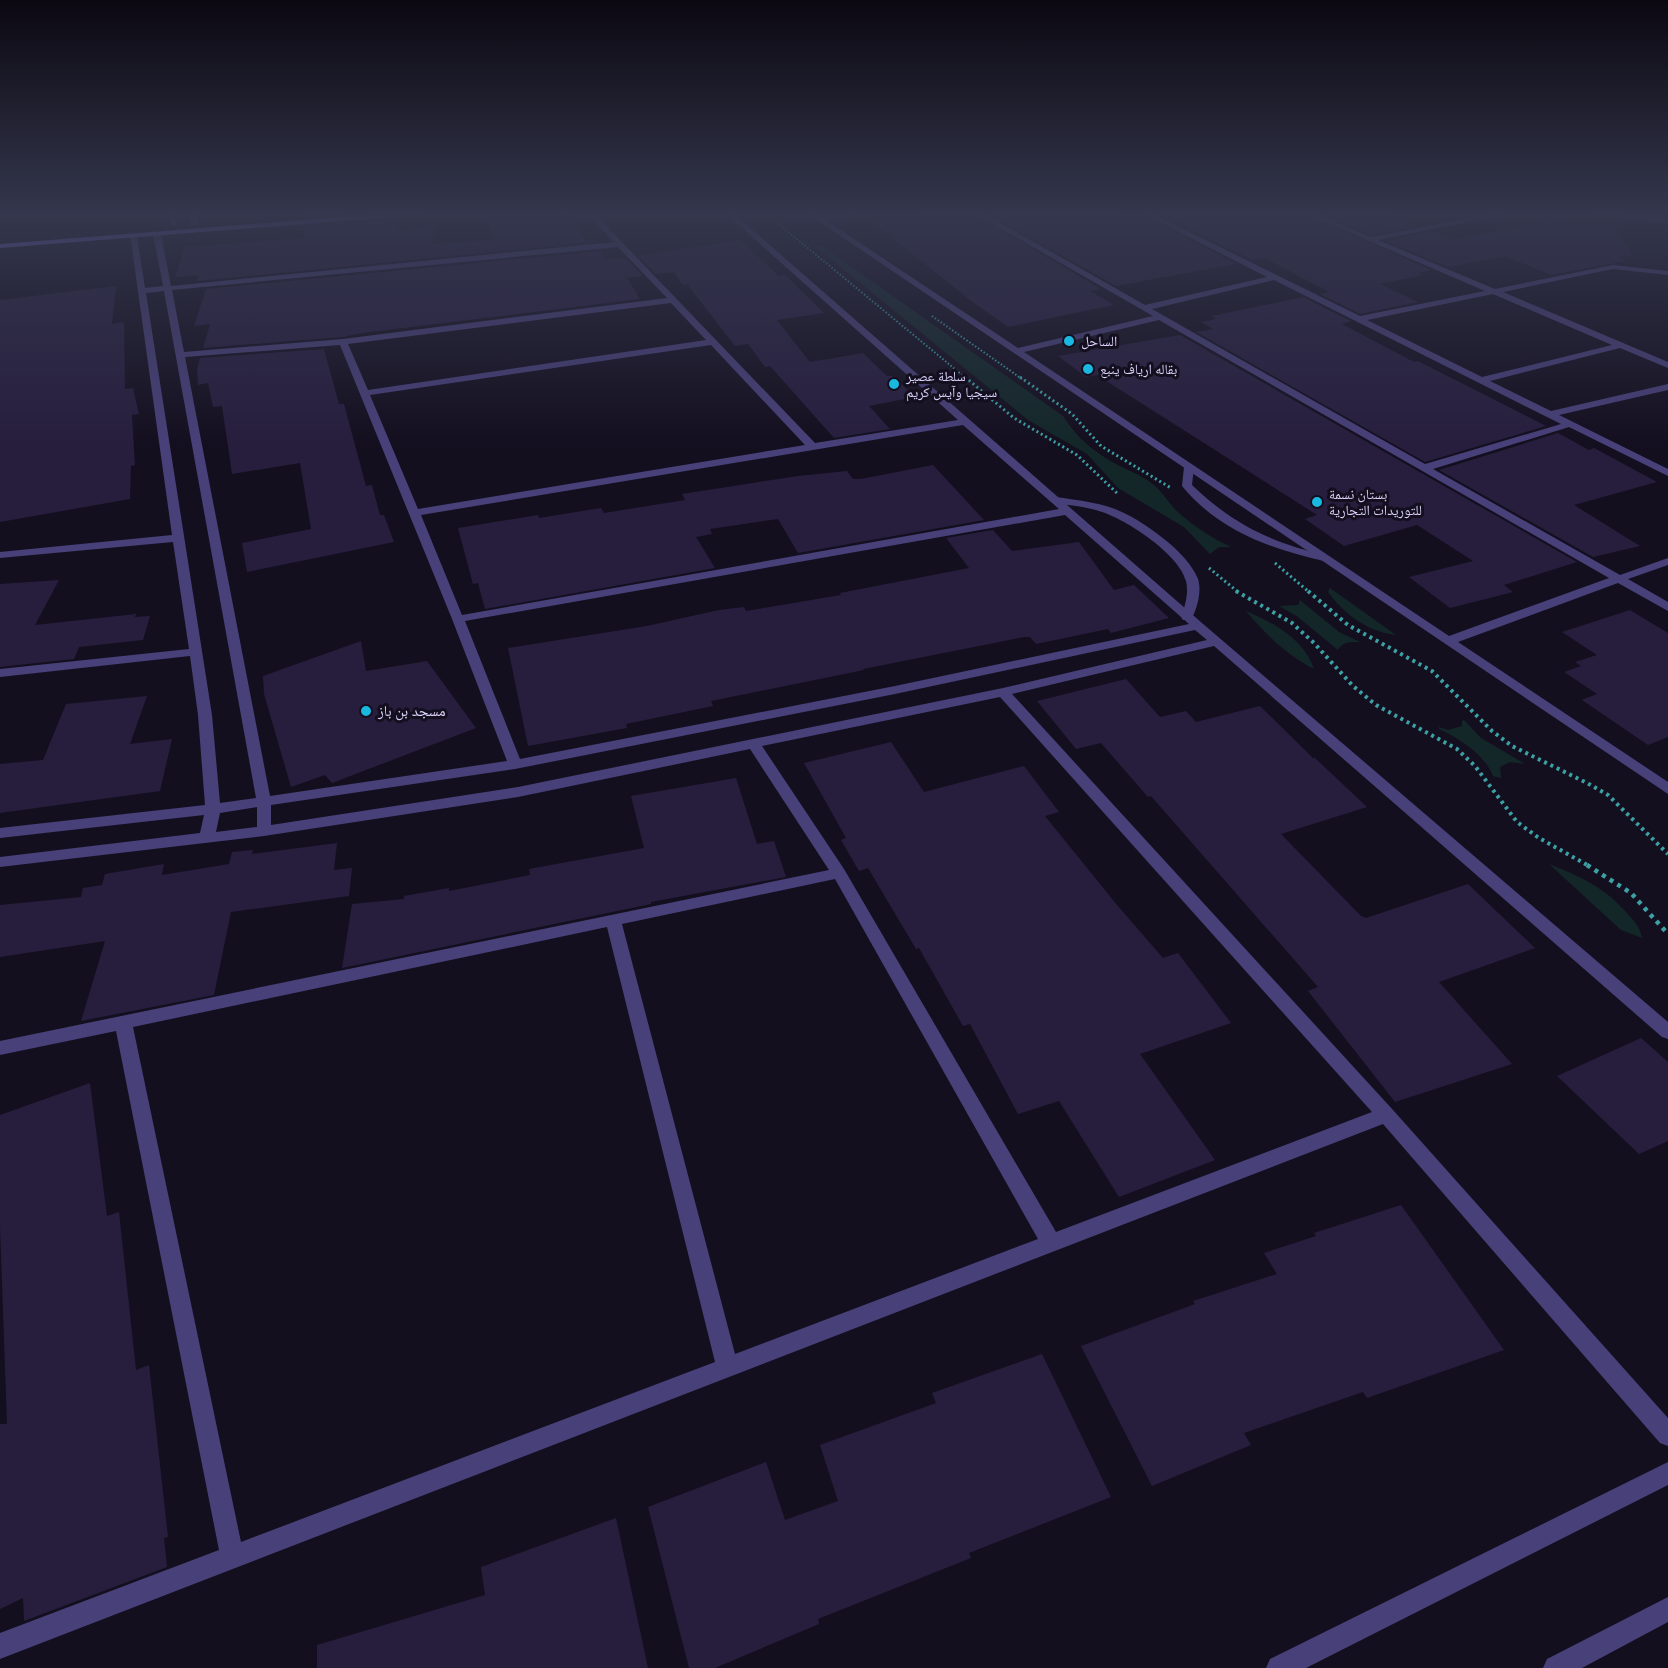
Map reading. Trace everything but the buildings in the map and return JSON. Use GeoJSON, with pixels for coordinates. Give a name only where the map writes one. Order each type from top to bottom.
{"type":"FeatureCollection","features":[{"type":"Feature","properties":{"kind":"street"},"geometry":{"type":"LineString","coordinates":[[151,290],[141,291],[204,715],[213,810],[207,838]]}},
{"type":"Feature","properties":{"kind":"street"},"geometry":{"type":"LineString","coordinates":[[167,290],[264,802],[264,831]]}},
{"type":"Feature","properties":{"kind":"street"},"geometry":{"type":"LineString","coordinates":[[663,290],[813,447]]}},
{"type":"Feature","properties":{"kind":"street"},"geometry":{"type":"LineString","coordinates":[[819,290],[1215,642],[1668,1032]]}},
{"type":"Feature","properties":{"kind":"street"},"geometry":{"type":"LineString","coordinates":[[925,290],[1668,789]]}},
{"type":"Feature","properties":{"kind":"street"},"geometry":{"type":"LineString","coordinates":[[1112,290],[1668,607]]}},
{"type":"Feature","properties":{"kind":"street"},"geometry":{"type":"LineString","coordinates":[[1144,308],[1224,290]]}},
{"type":"Feature","properties":{"kind":"street"},"geometry":{"type":"LineString","coordinates":[[1300,290],[1668,473]]}},
{"type":"Feature","properties":{"kind":"street"},"geometry":{"type":"LineString","coordinates":[[1493,290],[1668,365]]}},
{"type":"Feature","properties":{"kind":"street"},"geometry":{"type":"LineString","coordinates":[[1359,319],[1502,290]]}},
{"type":"Feature","properties":{"kind":"street"},"geometry":{"type":"LineString","coordinates":[[179,355],[343,342],[673,300]]}},
{"type":"Feature","properties":{"kind":"street"},"geometry":{"type":"LineString","coordinates":[[1017,351],[1161,317]]}},
{"type":"Feature","properties":{"kind":"street"},"geometry":{"type":"LineString","coordinates":[[343,342],[415,513],[515,764]]}},
{"type":"Feature","properties":{"kind":"street"},"geometry":{"type":"LineString","coordinates":[[364,393],[714,342]]}},
{"type":"Feature","properties":{"kind":"street"},"geometry":{"type":"LineString","coordinates":[[1481,380],[1621,345]]}},
{"type":"Feature","properties":{"kind":"street"},"geometry":{"type":"LineString","coordinates":[[1550,414],[1668,387]]}},
{"type":"Feature","properties":{"kind":"street"},"geometry":{"type":"LineString","coordinates":[[415,513],[967,421]]}},
{"type":"Feature","properties":{"kind":"street"},"geometry":{"type":"LineString","coordinates":[[1424,468],[1570,424]]}},
{"type":"Feature","properties":{"kind":"street"},"geometry":{"type":"LineString","coordinates":[[1189,467],[1187,486],[1231,525],[1263,542],[1324,558]]}},
{"type":"Feature","properties":{"kind":"street"},"geometry":{"type":"LineString","coordinates":[[1056,500],[1113,512],[1136,524],[1158,540],[1176,558],[1191,579],[1193,599],[1187,617]]}},
{"type":"Feature","properties":{"kind":"street"},"geometry":{"type":"LineString","coordinates":[[458,619],[1069,511]]}},
{"type":"Feature","properties":{"kind":"street"},"geometry":{"type":"LineString","coordinates":[[0,555],[178,538]]}},
{"type":"Feature","properties":{"kind":"street"},"geometry":{"type":"LineString","coordinates":[[1448,640],[1668,561]]}},
{"type":"Feature","properties":{"kind":"street"},"geometry":{"type":"LineString","coordinates":[[0,833],[213,810],[515,764],[895,690],[1198,627]]}},
{"type":"Feature","properties":{"kind":"street"},"geometry":{"type":"LineString","coordinates":[[0,862],[264,831],[518,792],[1003,692],[1215,642]]}},
{"type":"Feature","properties":{"kind":"street"},"geometry":{"type":"LineString","coordinates":[[0,673],[195,652]]}},
{"type":"Feature","properties":{"kind":"street"},"geometry":{"type":"LineString","coordinates":[[1003,692],[1386,1115],[1668,1435]]}},
{"type":"Feature","properties":{"kind":"street"},"geometry":{"type":"LineString","coordinates":[[754,744],[839,873],[1052,1243]]}},
{"type":"Feature","properties":{"kind":"street"},"geometry":{"type":"LineString","coordinates":[[0,1048],[839,873]]}},
{"type":"Feature","properties":{"kind":"street"},"geometry":{"type":"LineString","coordinates":[[613,920],[727,1367]]}},
{"type":"Feature","properties":{"kind":"street"},"geometry":{"type":"LineString","coordinates":[[123,1022],[232,1557]]}},
{"type":"Feature","properties":{"kind":"street"},"geometry":{"type":"LineString","coordinates":[[0,1646],[1386,1115]]}},
{"type":"Feature","properties":{"kind":"street"},"geometry":{"type":"LineString","coordinates":[[1279,1668],[1668,1473]]}},
{"type":"Feature","properties":{"kind":"street"},"geometry":{"type":"LineString","coordinates":[[1556,1668],[1668,1609]]}},
{"type":"Feature","properties":{"kind":"path"},"geometry":{"type":"LineString","coordinates":[[858,290],[1014,418],[1077,455],[1110,489],[1120,496]]}},
{"type":"Feature","properties":{"kind":"path"},"geometry":{"type":"LineString","coordinates":[[1204,562],[1228,585],[1292,623],[1309,638],[1349,683],[1368,699],[1453,746],[1480,772],[1507,813],[1525,829],[1545,843],[1601,872],[1626,888],[1641,901],[1668,934]]}},
{"type":"Feature","properties":{"kind":"green space"},"geometry":{"type":"Polygon","coordinates":[[[869,290],[884,290],[1063,416],[1079,437],[1092,448],[1114,463],[1147,480],[1186,519],[1231,547],[1219,547],[1210,554],[1184,527],[1118,488],[1087,454],[1028,420],[869,290]]]}},
{"type":"Feature","properties":{"kind":"green space"},"geometry":{"type":"Polygon","coordinates":[[[1330,588],[1396,635],[1376,630],[1357,621],[1334,600],[1328,592],[1330,588]]]}},
{"type":"Feature","properties":{"kind":"green space"},"geometry":{"type":"Polygon","coordinates":[[[1300,600],[1339,632],[1360,642],[1350,642],[1338,650],[1298,617],[1279,606],[1298,605],[1300,600]]]}},
{"type":"Feature","properties":{"kind":"green space"},"geometry":{"type":"Polygon","coordinates":[[[1246,611],[1287,633],[1303,649],[1314,669],[1295,658],[1277,643],[1246,611]]]}},
{"type":"Feature","properties":{"kind":"green space"},"geometry":{"type":"Polygon","coordinates":[[[1464,720],[1481,738],[1525,764],[1510,762],[1500,767],[1501,778],[1493,776],[1478,754],[1455,737],[1439,729],[1439,727],[1448,730],[1462,726],[1464,720]]]}},
{"type":"Feature","properties":{"kind":"green space"},"geometry":{"type":"Polygon","coordinates":[[[1549,864],[1581,878],[1608,895],[1636,923],[1642,938],[1621,930],[1549,864]]]}},
{"type":"Feature","properties":{"kind":"place","name":"الساحل"},"geometry":{"type":"Point","coordinates":[1069,341]}},
{"type":"Feature","properties":{"kind":"place","name":"بقاله ارياف ينبع"},"geometry":{"type":"Point","coordinates":[1088,369]}},
{"type":"Feature","properties":{"kind":"place","name":"سلطة عصير سيجيا وآيس كريم"},"geometry":{"type":"Point","coordinates":[894,384]}},
{"type":"Feature","properties":{"kind":"place","name":"بستان نسمة للتوريدات التجارية"},"geometry":{"type":"Point","coordinates":[1317,502]}},
{"type":"Feature","properties":{"kind":"place","name":"مسجد بن باز"},"geometry":{"type":"Point","coordinates":[366,711]}}]}
